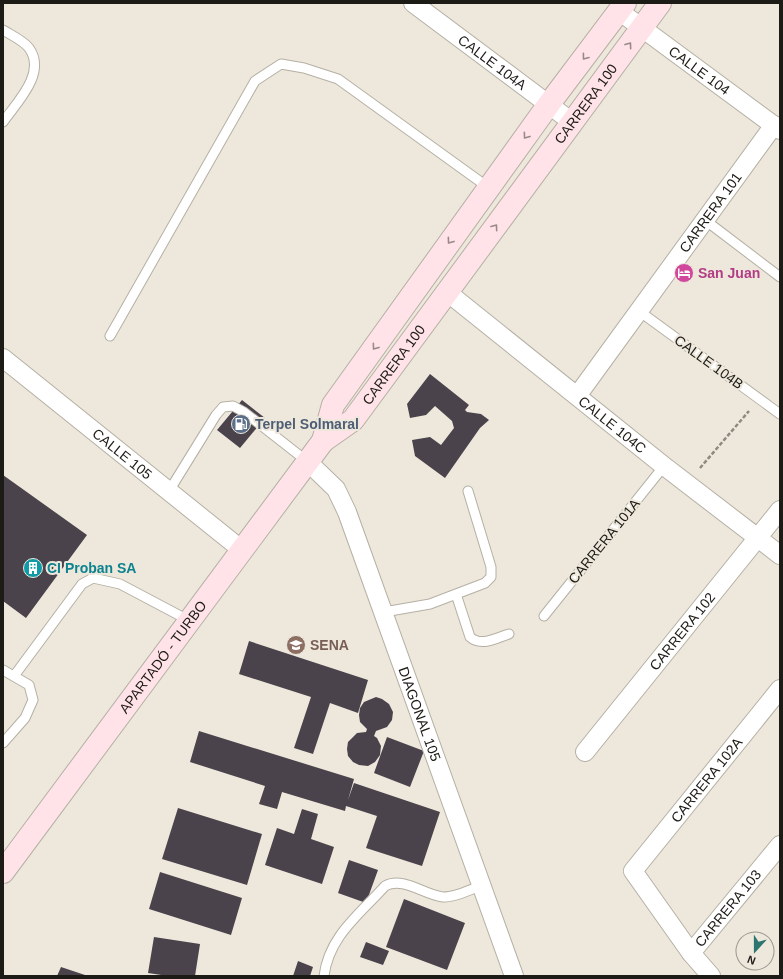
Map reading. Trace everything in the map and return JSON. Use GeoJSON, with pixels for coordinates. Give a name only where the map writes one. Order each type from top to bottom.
{"type":"FeatureCollection","features":[{"type":"Feature","properties":{"kind":"main road","name":"CARRERA 100"},"geometry":{"type":"LineString","coordinates":[[323,442],[353,420],[660,3]]}},
{"type":"Feature","properties":{"kind":"main road","name":"CARRERA 100"},"geometry":{"type":"LineString","coordinates":[[323,442],[333,405],[549,104],[622,7]]}},
{"type":"Feature","properties":{"kind":"main road","name":"APARTADÓ - TURBO"},"geometry":{"type":"LineString","coordinates":[[3,872],[323,442]]}},
{"type":"Feature","properties":{"kind":"street","name":"CALLE 104A"},"geometry":{"type":"LineString","coordinates":[[413,3],[572,122]]}},
{"type":"Feature","properties":{"kind":"street","name":"CALLE 104"},"geometry":{"type":"LineString","coordinates":[[622,7],[642,28],[777,128]]}},
{"type":"Feature","properties":{"kind":"street","name":"CARRERA 101"},"geometry":{"type":"LineString","coordinates":[[577,396],[705,220],[777,128]]}},
{"type":"Feature","properties":{"kind":"street","name":"CALLE 104C"},"geometry":{"type":"LineString","coordinates":[[447,292],[664,466],[780,555]]}},
{"type":"Feature","properties":{"kind":"street","name":"CALLE 105"},"geometry":{"type":"LineString","coordinates":[[3,358],[242,550]]}},
{"type":"Feature","properties":{"kind":"street","name":"DIAGONAL 105"},"geometry":{"type":"LineString","coordinates":[[308,462],[336,489],[347,512],[514,976]]}},
{"type":"Feature","properties":{"kind":"street","name":"CARRERA 102"},"geometry":{"type":"LineString","coordinates":[[585,752],[780,510]]}},
{"type":"Feature","properties":{"kind":"street","name":"CARRERA 102A"},"geometry":{"type":"LineString","coordinates":[[691,953],[633,871],[780,689]]}},
{"type":"Feature","properties":{"kind":"street","name":"CARRERA 103"},"geometry":{"type":"LineString","coordinates":[[691,953],[780,845]]}},
{"type":"Feature","properties":{"kind":"street"},"geometry":{"type":"LineString","coordinates":[[691,953],[711,976]]}},
{"type":"Feature","properties":{"kind":"lane"},"geometry":{"type":"LineString","coordinates":[[3,30],[28,46],[34,57],[35,70],[30,82],[3,122]]}},
{"type":"Feature","properties":{"kind":"lane"},"geometry":{"type":"LineString","coordinates":[[110,336],[255,81],[282,64],[304,68],[338,79],[489,188]]}},
{"type":"Feature","properties":{"kind":"lane"},"geometry":{"type":"LineString","coordinates":[[705,220],[780,277]]}},
{"type":"Feature","properties":{"kind":"lane","name":"CALLE 104B"},"geometry":{"type":"LineString","coordinates":[[639,311],[780,414]]}},
{"type":"Feature","properties":{"kind":"lane"},"geometry":{"type":"LineString","coordinates":[[169,491],[216,415],[223,407],[233,406],[244,412],[308,462]]}},
{"type":"Feature","properties":{"kind":"lane","name":"CARRERA 101A"},"geometry":{"type":"LineString","coordinates":[[544,616],[664,466]]}},
{"type":"Feature","properties":{"kind":"lane"},"geometry":{"type":"LineString","coordinates":[[384,612],[430,604],[485,583],[491,577],[490,567],[468,491]]}},
{"type":"Feature","properties":{"kind":"lane"},"geometry":{"type":"LineString","coordinates":[[14,676],[82,584],[93,578],[120,584],[190,621]]}},
{"type":"Feature","properties":{"kind":"lane"},"geometry":{"type":"LineString","coordinates":[[456,594],[470,637],[475,641],[481,643],[509,634]]}},
{"type":"Feature","properties":{"kind":"lane"},"geometry":{"type":"LineString","coordinates":[[3,670],[29,685],[33,700],[25,718],[3,743]]}},
{"type":"Feature","properties":{"kind":"lane"},"geometry":{"type":"LineString","coordinates":[[324,976],[330,953],[336,940],[384,886],[390,883],[400,882],[428,894],[445,897],[482,885]]}},
{"type":"Feature","properties":{"kind":"path"},"geometry":{"type":"LineString","coordinates":[[687,484],[760,399]]}},
{"type":"Feature","properties":{"kind":"building"},"geometry":{"type":"Polygon","coordinates":[[[430,374],[469,405],[465,410],[467,412],[481,414],[489,420],[480,428],[445,478],[415,456],[412,440],[430,437],[441,445],[454,428],[452,421],[435,406],[426,415],[410,418],[407,404],[430,374]]]}},
{"type":"Feature","properties":{"kind":"building","name":"Terpel Solmaral"},"geometry":{"type":"Polygon","coordinates":[[[242,400],[265,418],[240,448],[217,430],[242,400]]]}},
{"type":"Feature","properties":{"kind":"building","name":"CI Proban SA"},"geometry":{"type":"Polygon","coordinates":[[[3,475],[87,535],[26,618],[3,601],[3,475]]]}},
{"type":"Feature","properties":{"kind":"building"},"geometry":{"type":"Polygon","coordinates":[[[249,641],[368,680],[358,713],[330,703],[313,754],[294,748],[311,697],[239,674],[249,641]]]}},
{"type":"Feature","properties":{"kind":"building"},"geometry":{"type":"Polygon","coordinates":[[[376,697],[389,704],[393,712],[392,720],[387,727],[376,731],[374,736],[377,738],[381,746],[380,755],[375,762],[368,766],[359,765],[353,762],[348,756],[348,742],[357,733],[366,732],[367,729],[360,722],[360,708],[364,702],[376,697]]]}},
{"type":"Feature","properties":{"kind":"building"},"geometry":{"type":"Polygon","coordinates":[[[199,731],[354,779],[348,800],[354,783],[440,812],[422,866],[366,848],[377,816],[346,806],[345,811],[282,792],[277,809],[259,804],[265,786],[190,762],[199,731]]]}},
{"type":"Feature","properties":{"kind":"building"},"geometry":{"type":"Polygon","coordinates":[[[387,737],[424,751],[410,787],[374,773],[387,737]]]}},
{"type":"Feature","properties":{"kind":"building"},"geometry":{"type":"Polygon","coordinates":[[[178,808],[262,834],[247,885],[162,859],[178,808]]]}},
{"type":"Feature","properties":{"kind":"building"},"geometry":{"type":"Polygon","coordinates":[[[302,809],[318,814],[311,839],[334,847],[322,884],[265,865],[277,828],[294,834],[302,809]]]}},
{"type":"Feature","properties":{"kind":"building"},"geometry":{"type":"Polygon","coordinates":[[[349,860],[378,870],[366,903],[338,893],[349,860]]]}},
{"type":"Feature","properties":{"kind":"building"},"geometry":{"type":"Polygon","coordinates":[[[160,872],[242,898],[231,935],[149,909],[160,872]]]}},
{"type":"Feature","properties":{"kind":"building"},"geometry":{"type":"Polygon","coordinates":[[[404,899],[465,923],[447,970],[386,947],[404,899]]]}},
{"type":"Feature","properties":{"kind":"building"},"geometry":{"type":"Polygon","coordinates":[[[154,937],[200,944],[195,976],[168,976],[148,973],[154,937]]]}},
{"type":"Feature","properties":{"kind":"building"},"geometry":{"type":"Polygon","coordinates":[[[366,942],[389,951],[383,965],[360,957],[366,942]]]}},
{"type":"Feature","properties":{"kind":"building"},"geometry":{"type":"Polygon","coordinates":[[[298,961],[313,967],[310,976],[293,976],[298,961]]]}},
{"type":"Feature","properties":{"kind":"building"},"geometry":{"type":"Polygon","coordinates":[[[61,967],[88,976],[57,976],[61,967]]]}},
{"type":"Feature","properties":{"kind":"place","name":"San Juan"},"geometry":{"type":"Point","coordinates":[684,273]}},
{"type":"Feature","properties":{"kind":"place","name":"Terpel Solmaral"},"geometry":{"type":"Point","coordinates":[241,424]}},
{"type":"Feature","properties":{"kind":"place","name":"CI Proban SA"},"geometry":{"type":"Point","coordinates":[33,568]}},
{"type":"Feature","properties":{"kind":"place","name":"SENA"},"geometry":{"type":"Point","coordinates":[296,645]}}]}
